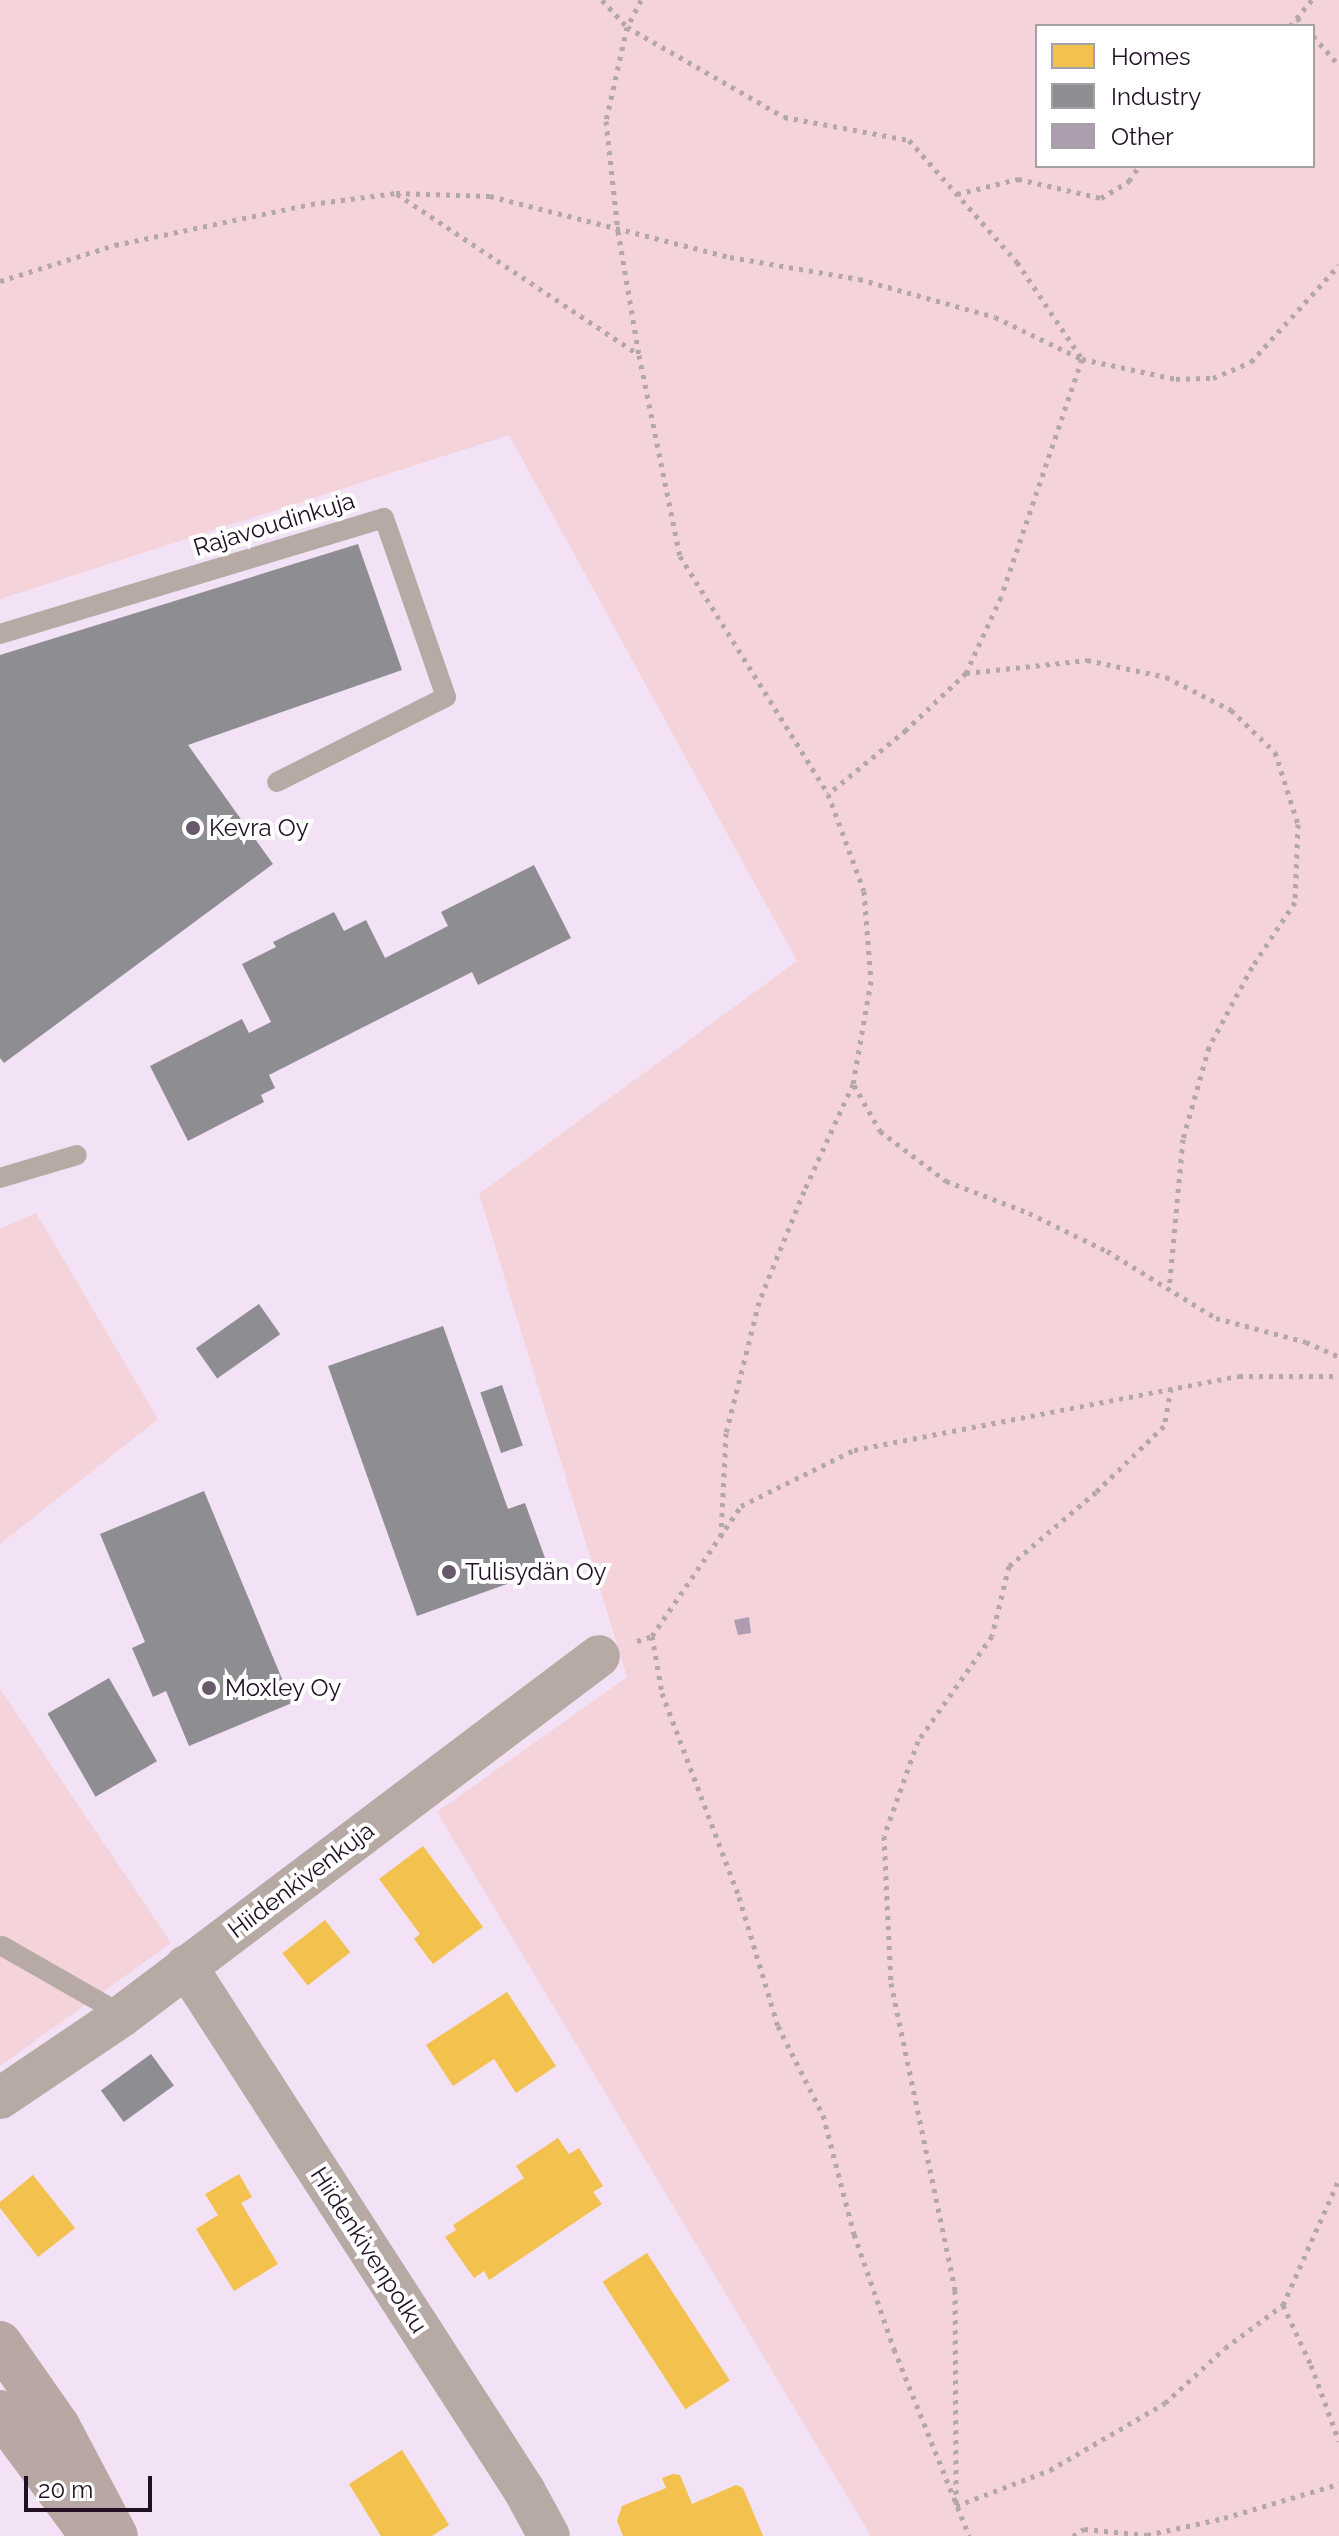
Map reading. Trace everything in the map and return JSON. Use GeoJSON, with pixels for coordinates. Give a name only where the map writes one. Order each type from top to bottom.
{"type":"FeatureCollection","features":[{"type":"Feature","properties":{"kind":"main road"},"geometry":{"type":"LineString","coordinates":[[0,2343],[58,2426],[116,2536]]}},
{"type":"Feature","properties":{"kind":"main road"},"geometry":{"type":"LineString","coordinates":[[0,2412],[92,2536]]}},
{"type":"Feature","properties":{"kind":"street","name":"Hiidenkivenkuja"},"geometry":{"type":"LineString","coordinates":[[0,2098],[123,2015],[599,1656]]}},
{"type":"Feature","properties":{"kind":"street","name":"Hiidenkivenpolku"},"geometry":{"type":"LineString","coordinates":[[186,1966],[524,2490],[549,2536]]}},
{"type":"Feature","properties":{"kind":"lane","name":"Rajavoudinkuja"},"geometry":{"type":"LineString","coordinates":[[0,634],[384,518],[446,697],[277,782]]}},
{"type":"Feature","properties":{"kind":"lane"},"geometry":{"type":"LineString","coordinates":[[0,1178],[77,1155]]}},
{"type":"Feature","properties":{"kind":"lane"},"geometry":{"type":"LineString","coordinates":[[2,1946],[123,2015]]}},
{"type":"Feature","properties":{"kind":"path"},"geometry":{"type":"LineString","coordinates":[[602,0],[627,27],[784,117],[909,140],[1017,262],[1082,359]]}},
{"type":"Feature","properties":{"kind":"path"},"geometry":{"type":"LineString","coordinates":[[641,0],[627,27],[606,121],[618,231],[639,355],[680,556],[828,794],[864,891],[871,981],[853,1084],[804,1191],[759,1302],[726,1433],[721,1537]]}},
{"type":"Feature","properties":{"kind":"path"},"geometry":{"type":"LineString","coordinates":[[1292,24],[1312,0]]}},
{"type":"Feature","properties":{"kind":"path"},"geometry":{"type":"LineString","coordinates":[[1297,18],[1302,24]]}},
{"type":"Feature","properties":{"kind":"path"},"geometry":{"type":"LineString","coordinates":[[1315,38],[1339,65]]}},
{"type":"Feature","properties":{"kind":"path"},"geometry":{"type":"LineString","coordinates":[[957,194],[1018,179],[1101,198],[1129,181],[1138,168]]}},
{"type":"Feature","properties":{"kind":"path"},"geometry":{"type":"LineString","coordinates":[[396,193],[639,355]]}},
{"type":"Feature","properties":{"kind":"path"},"geometry":{"type":"LineString","coordinates":[[0,281],[115,245],[311,204],[396,193],[490,196],[730,257],[859,279],[995,317],[1082,359],[1176,379],[1213,378],[1251,362],[1339,265]]}},
{"type":"Feature","properties":{"kind":"path"},"geometry":{"type":"LineString","coordinates":[[828,794],[906,730],[966,673],[1001,597],[1082,359]]}},
{"type":"Feature","properties":{"kind":"path"},"geometry":{"type":"LineString","coordinates":[[966,673],[1087,660],[1166,677],[1231,710],[1275,752],[1298,824],[1295,902],[1252,967],[1209,1047],[1183,1139],[1169,1289]]}},
{"type":"Feature","properties":{"kind":"path"},"geometry":{"type":"LineString","coordinates":[[853,1084],[880,1131],[946,1181],[1029,1213],[1107,1251],[1216,1318],[1306,1342],[1339,1357]]}},
{"type":"Feature","properties":{"kind":"path"},"geometry":{"type":"LineString","coordinates":[[599,1656],[652,1636],[741,1506],[854,1450],[1239,1376],[1339,1376]]}},
{"type":"Feature","properties":{"kind":"path"},"geometry":{"type":"LineString","coordinates":[[956,2506],[955,2290],[891,1983],[884,1836],[918,1741],[992,1636],[1009,1566],[1096,1492],[1164,1426],[1171,1388]]}},
{"type":"Feature","properties":{"kind":"path"},"geometry":{"type":"LineString","coordinates":[[652,1636],[662,1693],[739,1897],[778,2026],[823,2115],[854,2234],[894,2349],[969,2536]]}},
{"type":"Feature","properties":{"kind":"path"},"geometry":{"type":"LineString","coordinates":[[956,2506],[1050,2470],[1165,2403],[1225,2348],[1283,2305],[1339,2179]]}},
{"type":"Feature","properties":{"kind":"path"},"geometry":{"type":"LineString","coordinates":[[1283,2305],[1311,2365],[1339,2441]]}},
{"type":"Feature","properties":{"kind":"path"},"geometry":{"type":"LineString","coordinates":[[1073,2536],[1084,2529],[1147,2535],[1224,2518],[1339,2484]]}},
{"type":"Feature","properties":{"kind":"shaded area"},"geometry":{"type":"Polygon","coordinates":[[[0,0],[1339,0],[1339,2536],[871,2536],[437,1812],[627,1677],[479,1194],[797,961],[509,435],[0,599],[0,0]]]}},
{"type":"Feature","properties":{"kind":"shaded area"},"geometry":{"type":"Polygon","coordinates":[[[36,1213],[158,1419],[0,1544],[0,1229],[36,1213]]]}},
{"type":"Feature","properties":{"kind":"shaded area"},"geometry":{"type":"Polygon","coordinates":[[[0,1689],[171,1943],[0,2066],[0,1689]]]}},
{"type":"Feature","properties":{"kind":"building: Homes"},"geometry":{"type":"Polygon","coordinates":[[[423,1846],[483,1927],[433,1964],[414,1939],[420,1934],[379,1879],[423,1846]]]}},
{"type":"Feature","properties":{"kind":"building: Homes"},"geometry":{"type":"Polygon","coordinates":[[[325,1920],[350,1952],[308,1986],[282,1953],[325,1920]]]}},
{"type":"Feature","properties":{"kind":"building: Homes"},"geometry":{"type":"Polygon","coordinates":[[[507,1992],[556,2066],[516,2093],[494,2059],[453,2086],[426,2045],[507,1992]]]}},
{"type":"Feature","properties":{"kind":"building: Homes"},"geometry":{"type":"Polygon","coordinates":[[[558,2138],[569,2154],[579,2148],[603,2186],[593,2192],[602,2204],[489,2280],[484,2271],[474,2278],[445,2237],[456,2230],[453,2225],[524,2178],[516,2166],[558,2138]]]}},
{"type":"Feature","properties":{"kind":"building: Homes"},"geometry":{"type":"Polygon","coordinates":[[[239,2174],[252,2197],[241,2203],[278,2264],[234,2291],[196,2229],[218,2215],[205,2194],[239,2174]]]}},
{"type":"Feature","properties":{"kind":"building: Homes"},"geometry":{"type":"Polygon","coordinates":[[[33,2175],[75,2228],[38,2257],[0,2208],[0,2202],[33,2175]]]}},
{"type":"Feature","properties":{"kind":"building: Homes"},"geometry":{"type":"Polygon","coordinates":[[[647,2253],[730,2380],[685,2409],[603,2282],[647,2253]]]}},
{"type":"Feature","properties":{"kind":"building: Homes"},"geometry":{"type":"Polygon","coordinates":[[[402,2450],[449,2525],[432,2536],[381,2536],[349,2484],[402,2450]]]}},
{"type":"Feature","properties":{"kind":"building: Homes"},"geometry":{"type":"Polygon","coordinates":[[[680,2475],[692,2504],[736,2485],[743,2488],[763,2536],[623,2536],[617,2521],[622,2506],[666,2488],[662,2478],[680,2475]]]}},
{"type":"Feature","properties":{"kind":"building: Industry"},"geometry":{"type":"Polygon","coordinates":[[[358,544],[402,670],[188,745],[273,864],[4,1063],[0,1058],[0,655],[358,544]]]}},
{"type":"Feature","properties":{"kind":"building: Industry"},"geometry":{"type":"Polygon","coordinates":[[[534,865],[571,938],[478,985],[472,972],[269,1075],[275,1088],[261,1095],[264,1102],[188,1141],[150,1066],[242,1019],[249,1033],[271,1022],[242,964],[276,947],[273,942],[334,912],[344,931],[366,920],[385,958],[448,926],[441,912],[534,865]]]}},
{"type":"Feature","properties":{"kind":"building: Industry"},"geometry":{"type":"Polygon","coordinates":[[[259,1304],[280,1334],[217,1378],[196,1348],[259,1304]]]}},
{"type":"Feature","properties":{"kind":"building: Industry"},"geometry":{"type":"Polygon","coordinates":[[[443,1326],[508,1509],[525,1503],[549,1569],[417,1616],[328,1366],[443,1326]]]}},
{"type":"Feature","properties":{"kind":"building: Industry"},"geometry":{"type":"Polygon","coordinates":[[[502,1385],[523,1446],[501,1453],[480,1392],[502,1385]]]}},
{"type":"Feature","properties":{"kind":"building: Industry"},"geometry":{"type":"Polygon","coordinates":[[[204,1491],[292,1703],[189,1746],[166,1691],[153,1697],[132,1648],[145,1642],[100,1534],[204,1491]]]}},
{"type":"Feature","properties":{"kind":"building: Industry"},"geometry":{"type":"Polygon","coordinates":[[[109,1678],[157,1761],[96,1797],[48,1714],[109,1678]]]}},
{"type":"Feature","properties":{"kind":"building: Industry"},"geometry":{"type":"Polygon","coordinates":[[[151,2054],[174,2086],[124,2122],[101,2090],[151,2054]]]}},
{"type":"Feature","properties":{"kind":"building: Other"},"geometry":{"type":"Polygon","coordinates":[[[749,1617],[751,1633],[738,1635],[734,1620],[749,1617]]]}},
{"type":"Feature","properties":{"kind":"place","name":"Kevra Oy"},"geometry":{"type":"Point","coordinates":[193,828]}},
{"type":"Feature","properties":{"kind":"place","name":"Tulisydän Oy"},"geometry":{"type":"Point","coordinates":[449,1572]}},
{"type":"Feature","properties":{"kind":"place","name":"Moxley Oy"},"geometry":{"type":"Point","coordinates":[209,1688]}}]}
